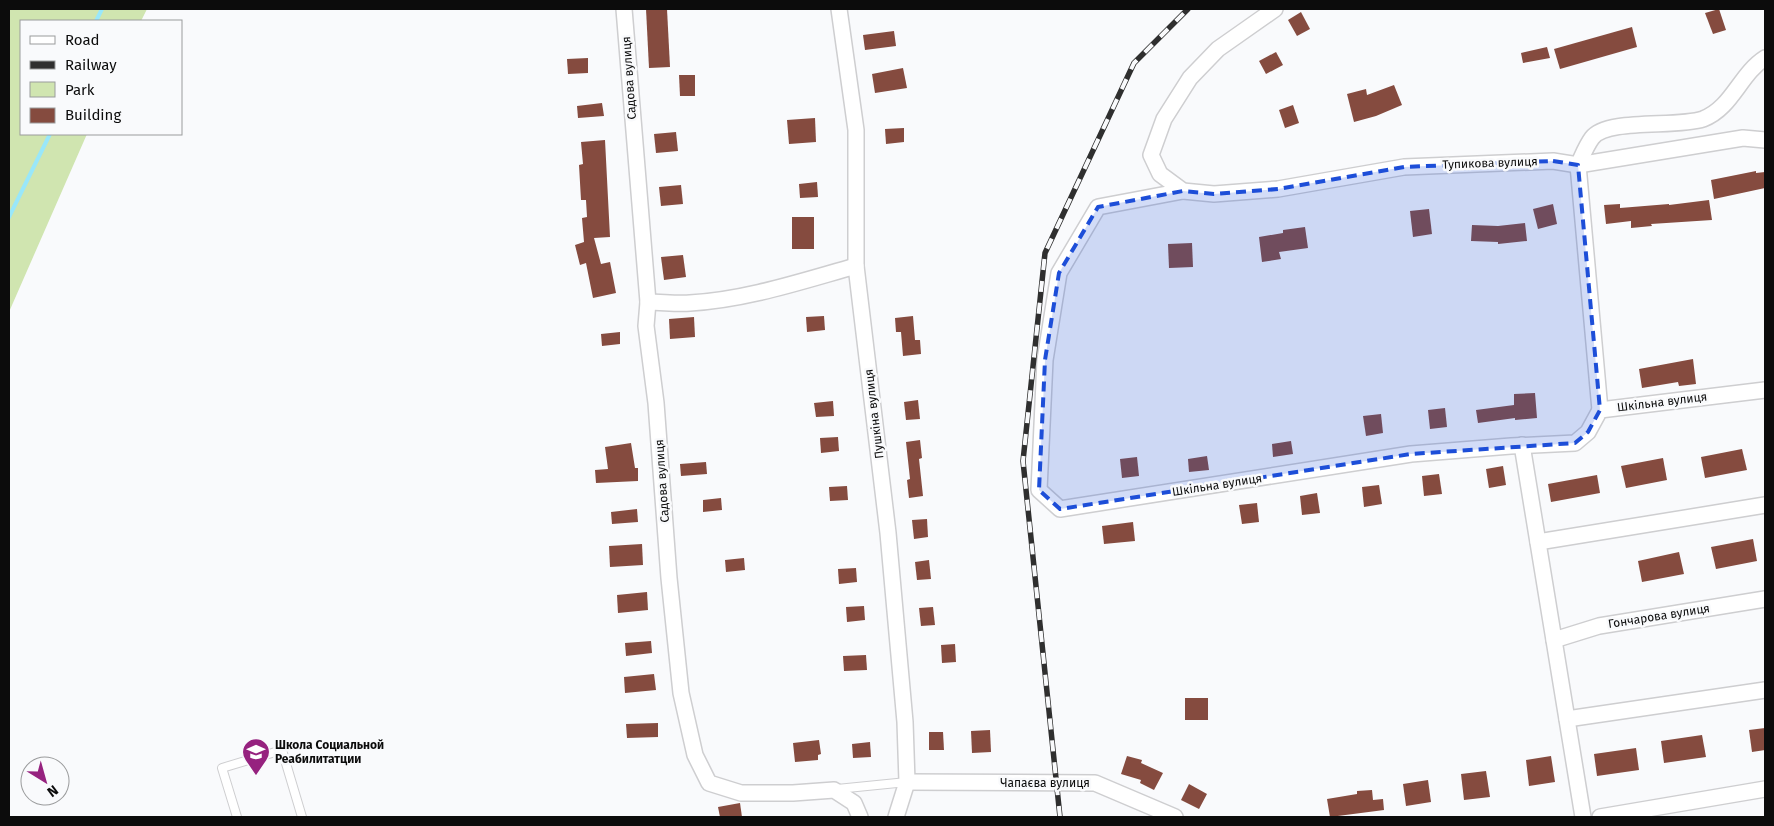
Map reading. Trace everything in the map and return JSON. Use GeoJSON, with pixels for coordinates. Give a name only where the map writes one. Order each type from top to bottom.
{"type":"FeatureCollection","features":[{"type":"Feature","properties":{"kind":"street","name":"Садова вулиця"},"geometry":{"type":"LineString","coordinates":[[624,9],[648,302],[646,326],[656,403],[669,578],[680,693],[695,755],[708,783],[741,793],[793,793],[834,790]]}},
{"type":"Feature","properties":{"kind":"street","name":"Пушкіна вулиця"},"geometry":{"type":"LineString","coordinates":[[839,9],[856,130],[856,266],[887,524],[906,722],[907,782],[896,817]]}},
{"type":"Feature","properties":{"kind":"street"},"geometry":{"type":"LineString","coordinates":[[1183,191],[1160,174],[1151,155],[1164,119],[1190,78],[1218,49],[1275,9]]}},
{"type":"Feature","properties":{"kind":"street"},"geometry":{"type":"LineString","coordinates":[[1600,410],[1578,166],[1593,137],[1610,128],[1670,124],[1703,119],[1722,108],[1735,90],[1765,58]]}},
{"type":"Feature","properties":{"kind":"street","name":"Тупикова вулиця"},"geometry":{"type":"LineString","coordinates":[[1183,191],[1214,194],[1278,189],[1404,167],[1553,161],[1578,166],[1743,138],[1765,140]]}},
{"type":"Feature","properties":{"kind":"street","name":"Шкільна вулиця"},"geometry":{"type":"LineString","coordinates":[[1183,191],[1098,206],[1059,273],[1044,360],[1039,490],[1060,509],[1411,454],[1522,445],[1575,443],[1588,432],[1600,410],[1765,390]]}},
{"type":"Feature","properties":{"kind":"street"},"geometry":{"type":"LineString","coordinates":[[648,302],[691,303],[734,297],[856,266]]}},
{"type":"Feature","properties":{"kind":"street"},"geometry":{"type":"LineString","coordinates":[[1522,445],[1583,817]]}},
{"type":"Feature","properties":{"kind":"street"},"geometry":{"type":"LineString","coordinates":[[1538,542],[1765,505]]}},
{"type":"Feature","properties":{"kind":"street","name":"Гончарова вулиця"},"geometry":{"type":"LineString","coordinates":[[1554,640],[1599,626],[1765,599]]}},
{"type":"Feature","properties":{"kind":"street"},"geometry":{"type":"LineString","coordinates":[[1567,719],[1765,690]]}},
{"type":"Feature","properties":{"kind":"street","name":"Чапаєва вулиця"},"geometry":{"type":"LineString","coordinates":[[907,782],[1095,783],[1175,817]]}},
{"type":"Feature","properties":{"kind":"street"},"geometry":{"type":"LineString","coordinates":[[1600,817],[1765,789]]}},
{"type":"Feature","properties":{"kind":"street"},"geometry":{"type":"LineString","coordinates":[[834,790],[854,803],[860,817]]}},
{"type":"Feature","properties":{"kind":"lane"},"geometry":{"type":"LineString","coordinates":[[237,817],[222,768],[282,750],[302,817]]}},
{"type":"Feature","properties":{"kind":"lane"},"geometry":{"type":"LineString","coordinates":[[834,790],[907,782]]}},
{"type":"Feature","properties":{"kind":"highlighted area"},"geometry":{"type":"Polygon","coordinates":[[[1553,161],[1578,165],[1600,410],[1588,432],[1575,443],[1411,454],[1060,509],[1039,490],[1045,360],[1059,273],[1098,207],[1183,191],[1214,194],[1278,189],[1404,167],[1553,161]]]}},
{"type":"Feature","properties":{"kind":"green space"},"geometry":{"type":"Polygon","coordinates":[[[9,9],[147,9],[142,20],[20,20],[20,135],[87,135],[9,312],[9,9]]]}},
{"type":"Feature","properties":{"kind":"building"},"geometry":{"type":"Polygon","coordinates":[[[646,9],[667,9],[670,67],[649,68],[646,9]]]}},
{"type":"Feature","properties":{"kind":"building"},"geometry":{"type":"Polygon","coordinates":[[[1719,9],[1726,30],[1713,34],[1705,13],[1719,9]]]}},
{"type":"Feature","properties":{"kind":"building"},"geometry":{"type":"Polygon","coordinates":[[[1301,12],[1310,29],[1297,36],[1288,20],[1301,12]]]}},
{"type":"Feature","properties":{"kind":"building"},"geometry":{"type":"Polygon","coordinates":[[[1632,27],[1637,47],[1560,69],[1554,49],[1632,27]]]}},
{"type":"Feature","properties":{"kind":"building"},"geometry":{"type":"Polygon","coordinates":[[[894,31],[896,46],[865,50],[863,35],[894,31]]]}},
{"type":"Feature","properties":{"kind":"building"},"geometry":{"type":"Polygon","coordinates":[[[1547,47],[1550,58],[1523,63],[1521,53],[1547,47]]]}},
{"type":"Feature","properties":{"kind":"building"},"geometry":{"type":"Polygon","coordinates":[[[1276,52],[1283,65],[1266,74],[1259,61],[1276,52]]]}},
{"type":"Feature","properties":{"kind":"building"},"geometry":{"type":"Polygon","coordinates":[[[588,58],[588,73],[568,74],[567,59],[588,58]]]}},
{"type":"Feature","properties":{"kind":"building"},"geometry":{"type":"Polygon","coordinates":[[[903,68],[907,88],[875,93],[872,74],[903,68]]]}},
{"type":"Feature","properties":{"kind":"building"},"geometry":{"type":"Polygon","coordinates":[[[679,75],[695,75],[695,96],[680,96],[679,75]]]}},
{"type":"Feature","properties":{"kind":"building"},"geometry":{"type":"Polygon","coordinates":[[[1394,85],[1402,105],[1376,116],[1354,122],[1347,94],[1366,89],[1367,95],[1394,85]]]}},
{"type":"Feature","properties":{"kind":"building"},"geometry":{"type":"Polygon","coordinates":[[[602,103],[604,116],[578,118],[577,106],[602,103]]]}},
{"type":"Feature","properties":{"kind":"building"},"geometry":{"type":"Polygon","coordinates":[[[1293,105],[1299,123],[1285,128],[1279,110],[1293,105]]]}},
{"type":"Feature","properties":{"kind":"building"},"geometry":{"type":"Polygon","coordinates":[[[815,118],[816,142],[789,144],[787,120],[815,118]]]}},
{"type":"Feature","properties":{"kind":"building"},"geometry":{"type":"Polygon","coordinates":[[[904,128],[904,142],[886,144],[885,129],[904,128]]]}},
{"type":"Feature","properties":{"kind":"building"},"geometry":{"type":"Polygon","coordinates":[[[676,132],[678,151],[656,153],[654,134],[676,132]]]}},
{"type":"Feature","properties":{"kind":"building"},"geometry":{"type":"Polygon","coordinates":[[[605,140],[610,237],[594,238],[601,264],[610,262],[616,293],[593,298],[586,263],[580,265],[575,245],[584,242],[582,218],[587,217],[586,200],[581,200],[579,165],[583,164],[581,142],[605,140]]]}},
{"type":"Feature","properties":{"kind":"building"},"geometry":{"type":"Polygon","coordinates":[[[1756,171],[1756,173],[1765,172],[1765,188],[1714,199],[1711,180],[1756,171]]]}},
{"type":"Feature","properties":{"kind":"building"},"geometry":{"type":"Polygon","coordinates":[[[817,182],[818,197],[800,198],[799,184],[817,182]]]}},
{"type":"Feature","properties":{"kind":"building"},"geometry":{"type":"Polygon","coordinates":[[[681,185],[683,204],[661,206],[659,187],[681,185]]]}},
{"type":"Feature","properties":{"kind":"building"},"geometry":{"type":"Polygon","coordinates":[[[1709,200],[1712,220],[1651,224],[1652,226],[1631,228],[1631,221],[1606,224],[1604,205],[1620,204],[1620,208],[1709,200]]]}},
{"type":"Feature","properties":{"kind":"building"},"geometry":{"type":"Polygon","coordinates":[[[1553,204],[1557,224],[1538,229],[1533,209],[1553,204]]]}},
{"type":"Feature","properties":{"kind":"building"},"geometry":{"type":"Polygon","coordinates":[[[1429,209],[1432,234],[1413,237],[1410,211],[1429,209]]]}},
{"type":"Feature","properties":{"kind":"building"},"geometry":{"type":"Polygon","coordinates":[[[792,217],[814,217],[814,249],[792,249],[792,217]]]}},
{"type":"Feature","properties":{"kind":"building"},"geometry":{"type":"Polygon","coordinates":[[[1525,223],[1527,241],[1498,244],[1498,242],[1471,241],[1472,225],[1498,226],[1525,223]]]}},
{"type":"Feature","properties":{"kind":"building"},"geometry":{"type":"Polygon","coordinates":[[[1305,227],[1308,248],[1279,252],[1281,259],[1262,262],[1259,237],[1283,233],[1283,230],[1305,227]]]}},
{"type":"Feature","properties":{"kind":"building"},"geometry":{"type":"Polygon","coordinates":[[[1192,243],[1193,267],[1169,268],[1168,244],[1192,243]]]}},
{"type":"Feature","properties":{"kind":"building"},"geometry":{"type":"Polygon","coordinates":[[[683,255],[686,277],[664,280],[661,257],[683,255]]]}},
{"type":"Feature","properties":{"kind":"building"},"geometry":{"type":"Polygon","coordinates":[[[824,316],[825,330],[807,332],[806,317],[824,316]]]}},
{"type":"Feature","properties":{"kind":"building"},"geometry":{"type":"Polygon","coordinates":[[[913,316],[915,340],[920,340],[921,354],[903,356],[901,332],[896,332],[895,318],[913,316]]]}},
{"type":"Feature","properties":{"kind":"building"},"geometry":{"type":"Polygon","coordinates":[[[694,317],[695,337],[670,339],[669,319],[694,317]]]}},
{"type":"Feature","properties":{"kind":"building"},"geometry":{"type":"Polygon","coordinates":[[[620,332],[620,344],[602,346],[601,334],[620,332]]]}},
{"type":"Feature","properties":{"kind":"building"},"geometry":{"type":"Polygon","coordinates":[[[1693,359],[1696,384],[1679,386],[1678,382],[1642,388],[1639,369],[1693,359]]]}},
{"type":"Feature","properties":{"kind":"building"},"geometry":{"type":"Polygon","coordinates":[[[1535,393],[1537,418],[1515,420],[1515,418],[1478,423],[1476,410],[1514,405],[1514,394],[1535,393]]]}},
{"type":"Feature","properties":{"kind":"building"},"geometry":{"type":"Polygon","coordinates":[[[918,400],[920,419],[906,420],[904,402],[918,400]]]}},
{"type":"Feature","properties":{"kind":"building"},"geometry":{"type":"Polygon","coordinates":[[[833,401],[834,416],[816,417],[814,403],[833,401]]]}},
{"type":"Feature","properties":{"kind":"building"},"geometry":{"type":"Polygon","coordinates":[[[1445,408],[1447,427],[1430,429],[1428,410],[1445,408]]]}},
{"type":"Feature","properties":{"kind":"building"},"geometry":{"type":"Polygon","coordinates":[[[1381,414],[1383,433],[1366,436],[1363,416],[1381,414]]]}},
{"type":"Feature","properties":{"kind":"building"},"geometry":{"type":"Polygon","coordinates":[[[838,437],[839,451],[821,453],[820,438],[838,437]]]}},
{"type":"Feature","properties":{"kind":"building"},"geometry":{"type":"Polygon","coordinates":[[[920,440],[922,458],[919,459],[923,496],[909,498],[907,480],[910,479],[906,442],[920,440]]]}},
{"type":"Feature","properties":{"kind":"building"},"geometry":{"type":"Polygon","coordinates":[[[1291,441],[1293,454],[1273,457],[1272,444],[1291,441]]]}},
{"type":"Feature","properties":{"kind":"building"},"geometry":{"type":"Polygon","coordinates":[[[631,443],[635,468],[638,468],[638,481],[596,483],[595,470],[608,469],[605,447],[631,443]]]}},
{"type":"Feature","properties":{"kind":"building"},"geometry":{"type":"Polygon","coordinates":[[[1742,449],[1747,470],[1705,478],[1701,457],[1742,449]]]}},
{"type":"Feature","properties":{"kind":"building"},"geometry":{"type":"Polygon","coordinates":[[[1207,456],[1209,470],[1189,472],[1188,459],[1207,456]]]}},
{"type":"Feature","properties":{"kind":"building"},"geometry":{"type":"Polygon","coordinates":[[[1137,457],[1139,476],[1122,478],[1120,459],[1137,457]]]}},
{"type":"Feature","properties":{"kind":"building"},"geometry":{"type":"Polygon","coordinates":[[[1663,458],[1667,480],[1626,488],[1621,466],[1663,458]]]}},
{"type":"Feature","properties":{"kind":"building"},"geometry":{"type":"Polygon","coordinates":[[[706,462],[707,474],[681,476],[680,464],[706,462]]]}},
{"type":"Feature","properties":{"kind":"building"},"geometry":{"type":"Polygon","coordinates":[[[1503,466],[1506,485],[1489,488],[1486,469],[1503,466]]]}},
{"type":"Feature","properties":{"kind":"building"},"geometry":{"type":"Polygon","coordinates":[[[1439,474],[1442,494],[1424,496],[1422,476],[1439,474]]]}},
{"type":"Feature","properties":{"kind":"building"},"geometry":{"type":"Polygon","coordinates":[[[1597,475],[1600,493],[1551,502],[1548,484],[1597,475]]]}},
{"type":"Feature","properties":{"kind":"building"},"geometry":{"type":"Polygon","coordinates":[[[1379,485],[1382,504],[1364,507],[1362,487],[1379,485]]]}},
{"type":"Feature","properties":{"kind":"building"},"geometry":{"type":"Polygon","coordinates":[[[847,486],[848,500],[830,501],[829,487],[847,486]]]}},
{"type":"Feature","properties":{"kind":"building"},"geometry":{"type":"Polygon","coordinates":[[[1317,493],[1320,513],[1302,515],[1300,496],[1317,493]]]}},
{"type":"Feature","properties":{"kind":"building"},"geometry":{"type":"Polygon","coordinates":[[[721,498],[722,510],[703,512],[703,500],[721,498]]]}},
{"type":"Feature","properties":{"kind":"building"},"geometry":{"type":"Polygon","coordinates":[[[1257,503],[1259,522],[1242,524],[1239,505],[1257,503]]]}},
{"type":"Feature","properties":{"kind":"building"},"geometry":{"type":"Polygon","coordinates":[[[637,509],[638,522],[612,524],[611,512],[637,509]]]}},
{"type":"Feature","properties":{"kind":"building"},"geometry":{"type":"Polygon","coordinates":[[[927,519],[928,537],[914,539],[912,520],[927,519]]]}},
{"type":"Feature","properties":{"kind":"building"},"geometry":{"type":"Polygon","coordinates":[[[1133,522],[1135,541],[1104,544],[1102,526],[1133,522]]]}},
{"type":"Feature","properties":{"kind":"building"},"geometry":{"type":"Polygon","coordinates":[[[1753,539],[1757,561],[1716,569],[1711,547],[1753,539]]]}},
{"type":"Feature","properties":{"kind":"building"},"geometry":{"type":"Polygon","coordinates":[[[642,544],[643,565],[610,567],[609,546],[642,544]]]}},
{"type":"Feature","properties":{"kind":"building"},"geometry":{"type":"Polygon","coordinates":[[[1679,552],[1684,574],[1642,582],[1638,561],[1679,552]]]}},
{"type":"Feature","properties":{"kind":"building"},"geometry":{"type":"Polygon","coordinates":[[[744,558],[745,570],[726,572],[725,560],[744,558]]]}},
{"type":"Feature","properties":{"kind":"building"},"geometry":{"type":"Polygon","coordinates":[[[929,560],[931,579],[917,580],[915,562],[929,560]]]}},
{"type":"Feature","properties":{"kind":"building"},"geometry":{"type":"Polygon","coordinates":[[[856,568],[857,582],[839,584],[838,569],[856,568]]]}},
{"type":"Feature","properties":{"kind":"building"},"geometry":{"type":"Polygon","coordinates":[[[647,592],[648,610],[618,613],[617,595],[647,592]]]}},
{"type":"Feature","properties":{"kind":"building"},"geometry":{"type":"Polygon","coordinates":[[[864,606],[865,620],[847,622],[846,607],[864,606]]]}},
{"type":"Feature","properties":{"kind":"building"},"geometry":{"type":"Polygon","coordinates":[[[933,607],[935,625],[921,626],[919,608],[933,607]]]}},
{"type":"Feature","properties":{"kind":"building"},"geometry":{"type":"Polygon","coordinates":[[[651,641],[652,653],[626,656],[625,643],[651,641]]]}},
{"type":"Feature","properties":{"kind":"building"},"geometry":{"type":"Polygon","coordinates":[[[955,644],[956,662],[942,663],[941,645],[955,644]]]}},
{"type":"Feature","properties":{"kind":"building"},"geometry":{"type":"Polygon","coordinates":[[[866,655],[867,670],[844,671],[843,656],[866,655]]]}},
{"type":"Feature","properties":{"kind":"building"},"geometry":{"type":"Polygon","coordinates":[[[654,674],[656,690],[625,693],[624,677],[654,674]]]}},
{"type":"Feature","properties":{"kind":"building"},"geometry":{"type":"Polygon","coordinates":[[[1185,698],[1208,698],[1208,720],[1185,720],[1185,698]]]}},
{"type":"Feature","properties":{"kind":"building"},"geometry":{"type":"Polygon","coordinates":[[[658,723],[658,737],[627,738],[626,724],[658,723]]]}},
{"type":"Feature","properties":{"kind":"building"},"geometry":{"type":"Polygon","coordinates":[[[1765,728],[1765,750],[1752,752],[1749,730],[1765,728]]]}},
{"type":"Feature","properties":{"kind":"building"},"geometry":{"type":"Polygon","coordinates":[[[990,730],[991,752],[972,753],[971,731],[990,730]]]}},
{"type":"Feature","properties":{"kind":"building"},"geometry":{"type":"Polygon","coordinates":[[[929,732],[943,732],[944,750],[929,750],[929,732]]]}},
{"type":"Feature","properties":{"kind":"building"},"geometry":{"type":"Polygon","coordinates":[[[1702,735],[1706,757],[1664,763],[1661,741],[1702,735]]]}},
{"type":"Feature","properties":{"kind":"building"},"geometry":{"type":"Polygon","coordinates":[[[819,740],[821,754],[818,755],[818,760],[795,762],[793,743],[819,740]]]}},
{"type":"Feature","properties":{"kind":"building"},"geometry":{"type":"Polygon","coordinates":[[[870,742],[871,757],[853,758],[852,744],[870,742]]]}},
{"type":"Feature","properties":{"kind":"building"},"geometry":{"type":"Polygon","coordinates":[[[1636,748],[1639,770],[1597,776],[1594,754],[1636,748]]]}},
{"type":"Feature","properties":{"kind":"building"},"geometry":{"type":"Polygon","coordinates":[[[1127,756],[1142,760],[1141,763],[1163,773],[1154,790],[1140,783],[1141,780],[1121,774],[1127,756]]]}},
{"type":"Feature","properties":{"kind":"building"},"geometry":{"type":"Polygon","coordinates":[[[1551,756],[1555,782],[1529,786],[1526,760],[1551,756]]]}},
{"type":"Feature","properties":{"kind":"building"},"geometry":{"type":"Polygon","coordinates":[[[1486,771],[1490,797],[1464,800],[1461,774],[1486,771]]]}},
{"type":"Feature","properties":{"kind":"building"},"geometry":{"type":"Polygon","coordinates":[[[1428,780],[1431,802],[1406,806],[1403,784],[1428,780]]]}},
{"type":"Feature","properties":{"kind":"building"},"geometry":{"type":"Polygon","coordinates":[[[1189,784],[1207,794],[1199,809],[1181,800],[1189,784]]]}},
{"type":"Feature","properties":{"kind":"building"},"geometry":{"type":"Polygon","coordinates":[[[1372,790],[1373,800],[1383,799],[1384,810],[1330,817],[1327,799],[1357,794],[1357,791],[1372,790]]]}},
{"type":"Feature","properties":{"kind":"building"},"geometry":{"type":"Polygon","coordinates":[[[740,803],[742,817],[720,817],[718,807],[740,803]]]}},
{"type":"Feature","properties":{"kind":"waterway"},"geometry":{"type":"LineString","coordinates":[[96,20],[102,9]]}},
{"type":"Feature","properties":{"kind":"waterway"},"geometry":{"type":"LineString","coordinates":[[9,217],[50,135]]}},
{"type":"Feature","properties":{"kind":"railway"},"geometry":{"type":"LineString","coordinates":[[1060,817],[1023,461],[1045,253],[1134,63],[1188,9]]}},
{"type":"Feature","properties":{"kind":"place","name":"Школа Социальной Реабилитатции"},"geometry":{"type":"Point","coordinates":[256,776]}}]}
